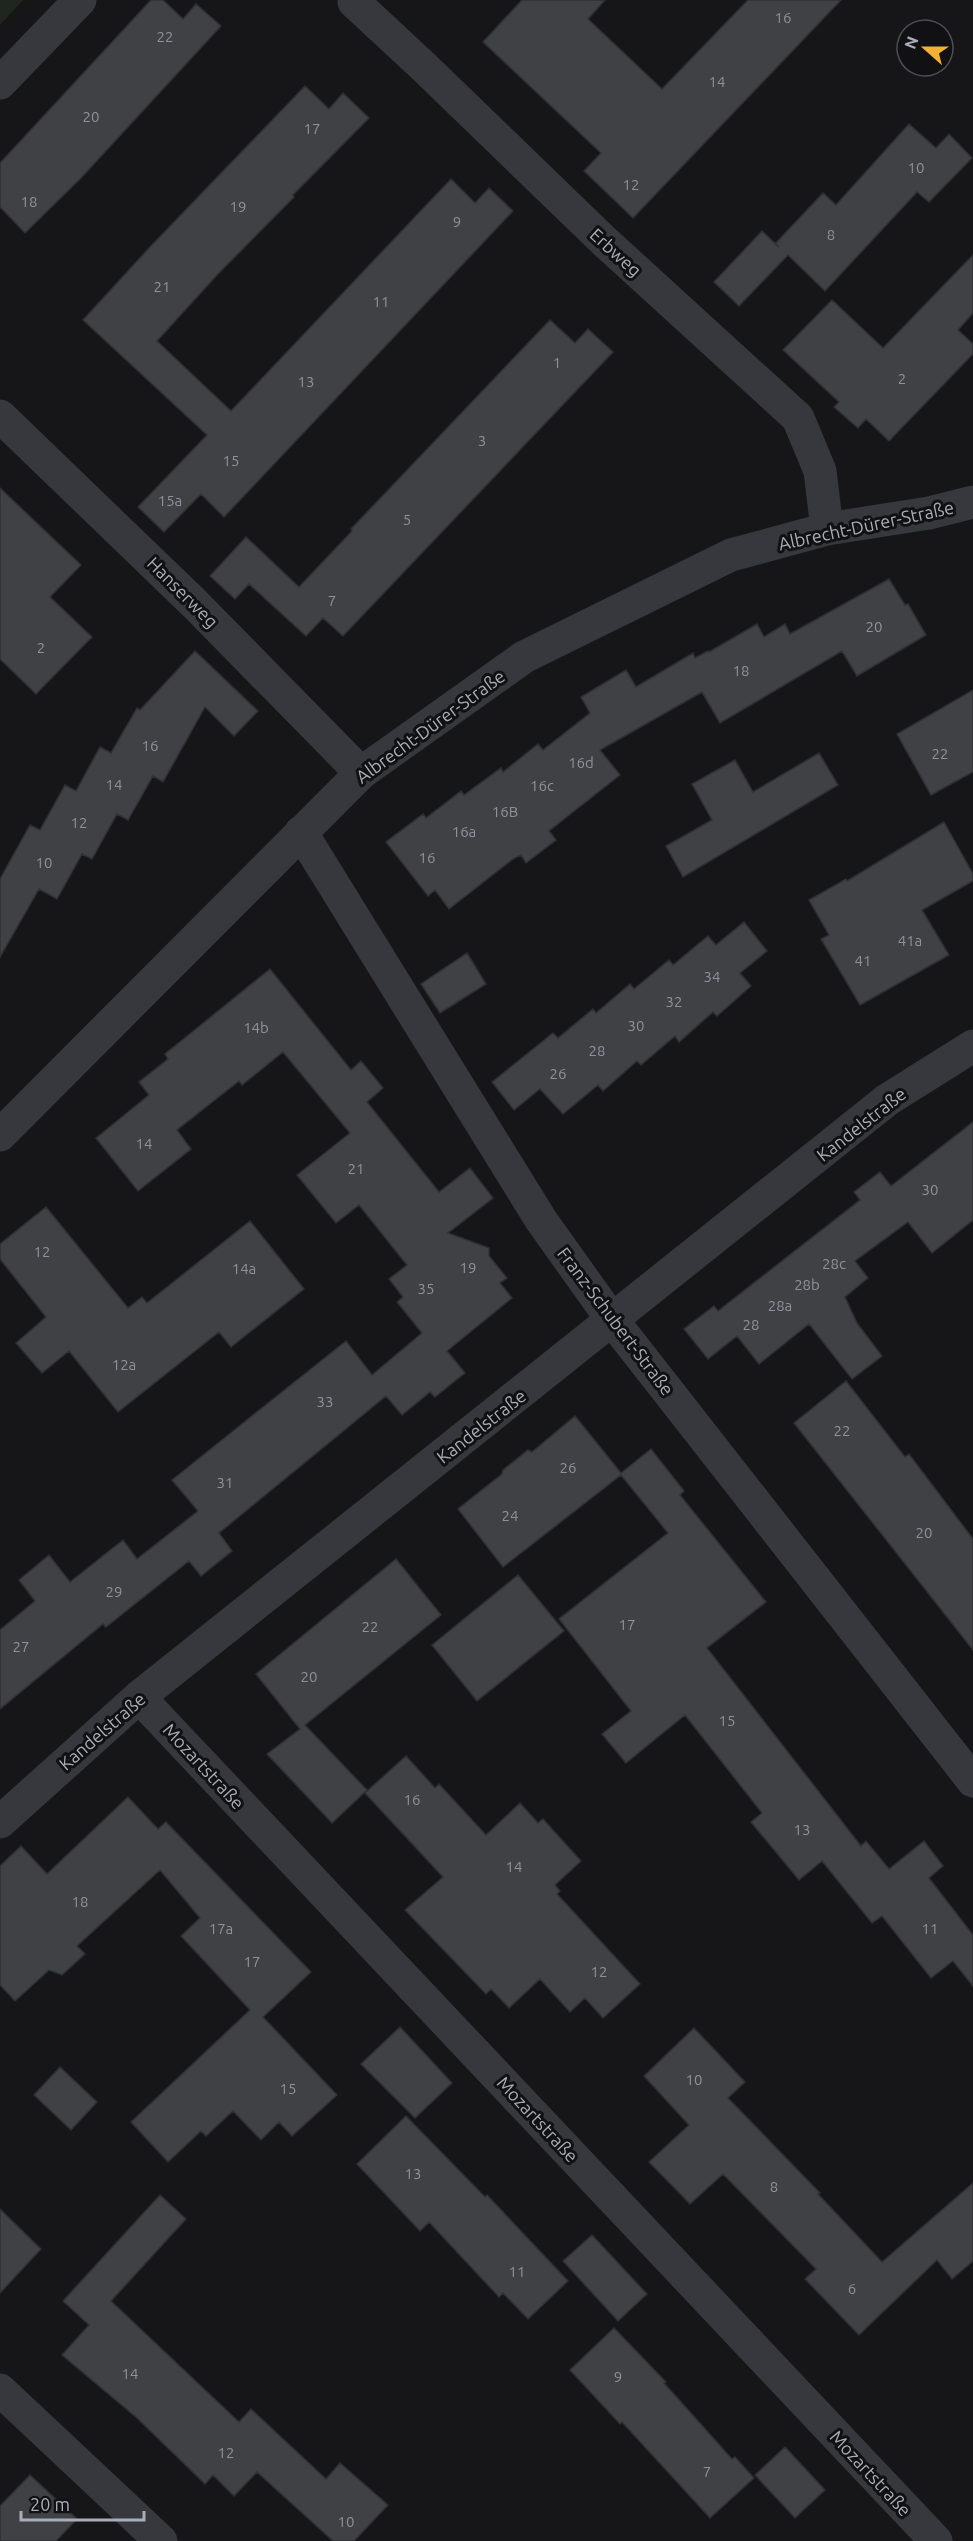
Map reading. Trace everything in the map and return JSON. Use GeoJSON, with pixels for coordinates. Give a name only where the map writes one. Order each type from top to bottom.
{"type":"FeatureCollection","features":[{"type":"Feature","properties":{"kind":"street"},"geometry":{"type":"LineString","coordinates":[[0,83],[80,0]]}},
{"type":"Feature","properties":{"kind":"street","name":"Erbweg"},"geometry":{"type":"LineString","coordinates":[[354,2],[604,241],[798,418],[820,471],[827,529]]}},
{"type":"Feature","properties":{"kind":"street","name":"Hanserweg"},"geometry":{"type":"LineString","coordinates":[[0,416],[195,604],[362,773]]}},
{"type":"Feature","properties":{"kind":"street","name":"Albrecht-Dürer-Straße"},"geometry":{"type":"LineString","coordinates":[[0,1135],[362,773],[524,657],[731,555],[827,529],[929,513],[973,502]]}},
{"type":"Feature","properties":{"kind":"street","name":"Franz-Schubert-Straße"},"geometry":{"type":"LineString","coordinates":[[301,832],[541,1220],[613,1321],[973,1781]]}},
{"type":"Feature","properties":{"kind":"street","name":"Kandelstraße"},"geometry":{"type":"LineString","coordinates":[[0,1821],[139,1697],[613,1321],[887,1100],[973,1046]]}},
{"type":"Feature","properties":{"kind":"street","name":"Mozartstraße"},"geometry":{"type":"LineString","coordinates":[[139,1697],[936,2541]]}},
{"type":"Feature","properties":{"kind":"street"},"geometry":{"type":"LineString","coordinates":[[0,2391],[161,2541]]}},
{"type":"Feature","properties":{"kind":"shaded area"},"geometry":{"type":"Polygon","coordinates":[[[0,0],[23,0],[0,25],[0,0]]]}},
{"type":"Feature","properties":{"kind":"building"},"geometry":{"type":"Polygon","coordinates":[[[151,0],[163,0],[183,19],[196,4],[221,26],[81,178],[25,233],[0,207],[0,163],[151,0]]]}},
{"type":"Feature","properties":{"kind":"building"},"geometry":{"type":"Polygon","coordinates":[[[522,0],[605,0],[588,19],[662,89],[748,0],[841,0],[633,218],[584,171],[601,153],[483,42],[522,0]]]}},
{"type":"Feature","properties":{"kind":"building"},"geometry":{"type":"Polygon","coordinates":[[[305,86],[329,109],[343,93],[369,118],[293,195],[294,197],[217,275],[157,341],[231,411],[451,179],[475,203],[489,188],[513,211],[224,517],[201,494],[164,532],[138,507],[207,435],[83,320],[305,86]]]}},
{"type":"Feature","properties":{"kind":"building"},"geometry":{"type":"Polygon","coordinates":[[[909,124],[936,148],[949,134],[972,158],[929,202],[917,192],[825,291],[788,255],[739,306],[714,282],[762,231],[775,244],[823,193],[836,205],[909,124]]]}},
{"type":"Feature","properties":{"kind":"building"},"geometry":{"type":"Polygon","coordinates":[[[973,255],[973,313],[958,330],[973,344],[973,354],[889,441],[866,419],[858,428],[834,407],[839,402],[783,350],[832,300],[883,348],[973,255]]]}},
{"type":"Feature","properties":{"kind":"building"},"geometry":{"type":"Polygon","coordinates":[[[550,320],[575,343],[588,329],[613,352],[343,636],[323,618],[306,636],[249,584],[235,599],[210,576],[246,537],[299,587],[352,531],[351,529],[550,320]]]}},
{"type":"Feature","properties":{"kind":"building"},"geometry":{"type":"Polygon","coordinates":[[[0,488],[81,565],[50,597],[92,637],[36,694],[0,659],[0,488]]]}},
{"type":"Feature","properties":{"kind":"building"},"geometry":{"type":"Polygon","coordinates":[[[889,579],[905,605],[908,604],[926,635],[857,676],[842,651],[720,723],[702,692],[600,750],[620,775],[549,831],[556,840],[526,863],[521,855],[513,859],[449,909],[435,890],[428,896],[386,842],[423,814],[426,818],[461,791],[464,795],[501,768],[503,772],[538,744],[543,750],[590,713],[581,697],[626,670],[636,687],[693,653],[695,658],[709,652],[757,624],[764,637],[785,624],[790,634],[889,579]]]}},
{"type":"Feature","properties":{"kind":"building"},"geometry":{"type":"Polygon","coordinates":[[[195,651],[258,711],[234,736],[205,707],[163,782],[153,776],[128,820],[117,814],[92,859],[82,854],[57,899],[39,889],[0,957],[0,879],[30,825],[40,830],[65,785],[76,791],[100,747],[111,753],[137,708],[140,710],[195,651]]]}},
{"type":"Feature","properties":{"kind":"building"},"geometry":{"type":"Polygon","coordinates":[[[973,690],[973,772],[931,795],[897,734],[973,690]]]}},
{"type":"Feature","properties":{"kind":"building"},"geometry":{"type":"Polygon","coordinates":[[[819,753],[838,785],[683,877],[666,846],[712,820],[692,784],[735,760],[753,792],[819,753]]]}},
{"type":"Feature","properties":{"kind":"building"},"geometry":{"type":"Polygon","coordinates":[[[944,822],[973,874],[973,881],[922,910],[949,955],[860,1005],[821,939],[829,935],[809,900],[846,879],[847,881],[944,822]]]}},
{"type":"Feature","properties":{"kind":"building"},"geometry":{"type":"Polygon","coordinates":[[[744,922],[767,951],[740,973],[751,986],[717,1016],[713,1012],[679,1042],[675,1036],[641,1065],[637,1061],[603,1091],[598,1085],[563,1114],[540,1089],[514,1110],[492,1082],[553,1033],[558,1038],[593,1009],[596,1013],[630,984],[634,989],[669,960],[673,965],[708,936],[716,945],[744,922]]]}},
{"type":"Feature","properties":{"kind":"building"},"geometry":{"type":"Polygon","coordinates":[[[467,953],[486,984],[440,1013],[421,984],[467,953]]]}},
{"type":"Feature","properties":{"kind":"building"},"geometry":{"type":"Polygon","coordinates":[[[270,969],[351,1070],[361,1061],[383,1088],[367,1102],[439,1192],[470,1168],[493,1198],[448,1233],[489,1248],[489,1256],[507,1278],[500,1283],[512,1298],[447,1351],[465,1373],[435,1397],[430,1392],[402,1415],[386,1396],[219,1533],[232,1551],[201,1576],[189,1561],[106,1627],[103,1624],[0,1709],[0,1630],[35,1601],[19,1580],[49,1555],[70,1582],[123,1540],[137,1559],[198,1511],[172,1480],[346,1341],[372,1375],[422,1333],[397,1302],[403,1297],[389,1279],[407,1265],[359,1205],[336,1223],[297,1175],[350,1133],[283,1052],[242,1085],[239,1081],[177,1130],[191,1149],[138,1191],[96,1138],[149,1095],[139,1082],[168,1059],[165,1054],[270,969]]]}},
{"type":"Feature","properties":{"kind":"building"},"geometry":{"type":"Polygon","coordinates":[[[973,1122],[973,1220],[932,1253],[908,1222],[855,1261],[868,1278],[845,1297],[857,1323],[882,1356],[852,1379],[809,1324],[759,1364],[737,1336],[708,1359],[684,1329],[714,1306],[718,1311],[860,1200],[854,1192],[880,1172],[891,1186],[973,1122]]]}},
{"type":"Feature","properties":{"kind":"building"},"geometry":{"type":"Polygon","coordinates":[[[46,1207],[128,1308],[142,1297],[147,1303],[250,1221],[304,1289],[231,1347],[219,1332],[118,1412],[69,1351],[42,1373],[16,1343],[46,1317],[0,1259],[0,1244],[46,1207]]]}},
{"type":"Feature","properties":{"kind":"building"},"geometry":{"type":"Polygon","coordinates":[[[846,1381],[905,1457],[909,1454],[973,1539],[973,1650],[794,1423],[846,1381]]]}},
{"type":"Feature","properties":{"kind":"building"},"geometry":{"type":"Polygon","coordinates":[[[575,1416],[621,1473],[651,1449],[684,1491],[680,1495],[766,1602],[707,1648],[861,1846],[866,1841],[889,1869],[924,1841],[943,1866],[929,1878],[973,1935],[973,1986],[953,1961],[931,1978],[882,1916],[872,1923],[822,1861],[799,1880],[751,1822],[762,1813],[685,1715],[626,1763],[602,1734],[631,1711],[559,1619],[668,1533],[621,1475],[503,1567],[458,1509],[528,1450],[532,1452],[575,1416]]]}},
{"type":"Feature","properties":{"kind":"building"},"geometry":{"type":"Polygon","coordinates":[[[396,1559],[441,1615],[305,1725],[367,1790],[332,1823],[267,1754],[300,1729],[256,1674],[396,1559]]]}},
{"type":"Feature","properties":{"kind":"building"},"geometry":{"type":"Polygon","coordinates":[[[518,1575],[564,1631],[477,1701],[432,1645],[518,1575]]]}},
{"type":"Feature","properties":{"kind":"building"},"geometry":{"type":"Polygon","coordinates":[[[406,1756],[435,1788],[439,1784],[486,1835],[520,1803],[538,1823],[543,1819],[581,1861],[555,1885],[560,1891],[557,1894],[640,1984],[603,2018],[585,1998],[570,2012],[540,1979],[509,2008],[491,1989],[486,1994],[405,1910],[443,1877],[365,1793],[406,1756]]]}},
{"type":"Feature","properties":{"kind":"building"},"geometry":{"type":"Polygon","coordinates":[[[128,1797],[158,1829],[166,1822],[311,1972],[263,2017],[337,2095],[292,2136],[279,2122],[261,2140],[233,2111],[206,2136],[201,2131],[168,2162],[131,2122],[250,2010],[181,1936],[200,1918],[160,1870],[77,1946],[85,1954],[62,1975],[49,1970],[15,2001],[0,1985],[0,1866],[21,1846],[47,1874],[128,1797]]]}},
{"type":"Feature","properties":{"kind":"building"},"geometry":{"type":"Polygon","coordinates":[[[400,2027],[452,2083],[415,2118],[361,2064],[400,2027]]]}},
{"type":"Feature","properties":{"kind":"building"},"geometry":{"type":"Polygon","coordinates":[[[694,2028],[745,2082],[728,2098],[820,2193],[818,2194],[882,2262],[973,2183],[973,2261],[952,2279],[937,2260],[859,2335],[805,2279],[816,2269],[723,2174],[690,2204],[649,2162],[689,2125],[644,2076],[694,2028]]]}},
{"type":"Feature","properties":{"kind":"building"},"geometry":{"type":"Polygon","coordinates":[[[60,2067],[97,2102],[71,2130],[34,2095],[60,2067]]]}},
{"type":"Feature","properties":{"kind":"building"},"geometry":{"type":"Polygon","coordinates":[[[406,2116],[485,2197],[487,2195],[568,2281],[528,2319],[503,2293],[499,2297],[429,2222],[420,2231],[357,2164],[406,2116]]]}},
{"type":"Feature","properties":{"kind":"building"},"geometry":{"type":"Polygon","coordinates":[[[160,2195],[186,2219],[111,2301],[239,2422],[251,2409],[326,2479],[340,2463],[388,2505],[354,2541],[333,2541],[257,2472],[234,2496],[213,2475],[205,2484],[137,2418],[62,2355],[89,2325],[63,2301],[160,2195]]]}},
{"type":"Feature","properties":{"kind":"building"},"geometry":{"type":"Polygon","coordinates":[[[0,2209],[41,2249],[0,2293],[0,2209]]]}},
{"type":"Feature","properties":{"kind":"building"},"geometry":{"type":"Polygon","coordinates":[[[592,2235],[647,2294],[618,2321],[563,2261],[592,2235]]]}},
{"type":"Feature","properties":{"kind":"building"},"geometry":{"type":"Polygon","coordinates":[[[614,2328],[666,2382],[664,2383],[732,2459],[735,2457],[754,2478],[710,2518],[622,2422],[620,2424],[570,2370],[614,2328]]]}},
{"type":"Feature","properties":{"kind":"building"},"geometry":{"type":"Polygon","coordinates":[[[785,2447],[825,2490],[795,2518],[755,2475],[785,2447]]]}},
{"type":"Feature","properties":{"kind":"building"},"geometry":{"type":"Polygon","coordinates":[[[30,2475],[77,2519],[56,2541],[0,2541],[0,2506],[30,2475]]]}}]}
